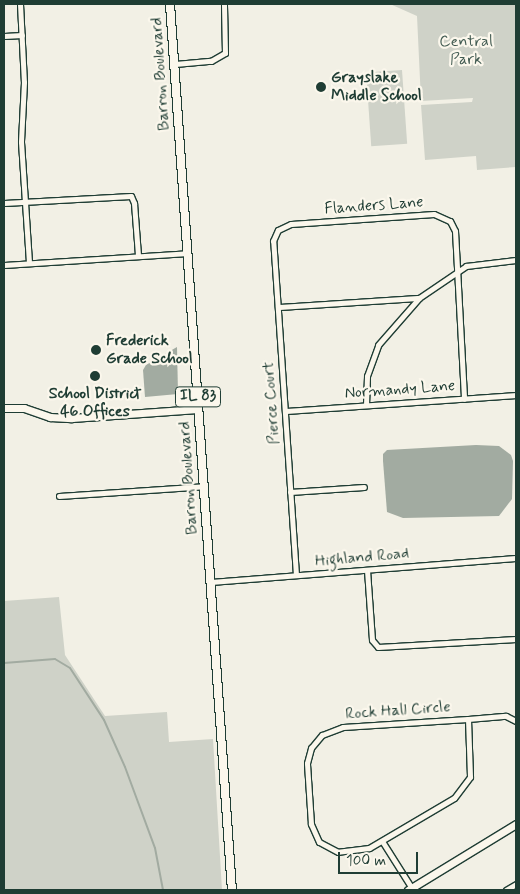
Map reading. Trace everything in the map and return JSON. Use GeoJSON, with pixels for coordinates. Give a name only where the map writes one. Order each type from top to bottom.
{"type":"FeatureCollection","features":[{"type":"Feature","properties":{"kind":"main road","name":"Barron Boulevard"},"geometry":{"type":"LineString","coordinates":[[170,4],[232,890]]}},
{"type":"Feature","properties":{"kind":"street"},"geometry":{"type":"LineString","coordinates":[[20,4],[22,35],[20,142],[29,263]]}},
{"type":"Feature","properties":{"kind":"street"},"geometry":{"type":"LineString","coordinates":[[174,64],[211,61],[225,53],[224,4]]}},
{"type":"Feature","properties":{"kind":"street"},"geometry":{"type":"LineString","coordinates":[[4,36],[22,35]]}},
{"type":"Feature","properties":{"kind":"street"},"geometry":{"type":"LineString","coordinates":[[4,203],[131,196],[134,203],[138,256]]}},
{"type":"Feature","properties":{"kind":"street","name":"Flanders Lane"},"geometry":{"type":"LineString","coordinates":[[278,230],[291,224],[441,215],[450,221],[454,231],[455,271]]}},
{"type":"Feature","properties":{"kind":"street","name":"Pierce Court"},"geometry":{"type":"LineString","coordinates":[[278,230],[273,241],[296,575]]}},
{"type":"Feature","properties":{"kind":"street"},"geometry":{"type":"LineString","coordinates":[[4,265],[188,253]]}},
{"type":"Feature","properties":{"kind":"street"},"geometry":{"type":"LineString","coordinates":[[366,405],[371,358],[385,334],[419,298],[455,271],[480,262],[516,260]]}},
{"type":"Feature","properties":{"kind":"street"},"geometry":{"type":"LineString","coordinates":[[455,271],[464,399]]}},
{"type":"Feature","properties":{"kind":"street"},"geometry":{"type":"LineString","coordinates":[[278,307],[419,298]]}},
{"type":"Feature","properties":{"kind":"street","name":"Normandy Lane"},"geometry":{"type":"LineString","coordinates":[[286,411],[516,395]]}},
{"type":"Feature","properties":{"kind":"street"},"geometry":{"type":"LineString","coordinates":[[4,408],[24,408],[50,417],[72,418],[198,410]]}},
{"type":"Feature","properties":{"kind":"street"},"geometry":{"type":"LineString","coordinates":[[59,496],[204,486]]}},
{"type":"Feature","properties":{"kind":"street"},"geometry":{"type":"LineString","coordinates":[[290,492],[364,487]]}},
{"type":"Feature","properties":{"kind":"street","name":"Highland Road"},"geometry":{"type":"LineString","coordinates":[[210,582],[516,558]]}},
{"type":"Feature","properties":{"kind":"street"},"geometry":{"type":"LineString","coordinates":[[367,570],[372,640],[378,647],[516,640]]}},
{"type":"Feature","properties":{"kind":"street"},"geometry":{"type":"LineString","coordinates":[[468,719],[506,716],[516,721]]}},
{"type":"Feature","properties":{"kind":"street","name":"Rock Hall Circle"},"geometry":{"type":"LineString","coordinates":[[468,719],[472,768],[462,791],[369,848],[347,852],[325,847],[315,836],[311,824],[307,763],[315,739],[331,730],[343,727],[468,719]]}},
{"type":"Feature","properties":{"kind":"street"},"geometry":{"type":"LineString","coordinates":[[382,841],[411,890],[516,824]]}},
{"type":"Feature","properties":{"kind":"street"},"geometry":{"type":"LineString","coordinates":[[320,852],[325,847]]}},
{"type":"Feature","properties":{"kind":"street"},"geometry":{"type":"LineString","coordinates":[[506,890],[516,884]]}},
{"type":"Feature","properties":{"kind":"green space","name":"Central Park"},"geometry":{"type":"Polygon","coordinates":[[[390,4],[516,4],[516,167],[477,170],[476,156],[425,160],[421,105],[472,102],[473,98],[421,101],[417,16],[390,4]]]}},
{"type":"Feature","properties":{"kind":"green space"},"geometry":{"type":"Polygon","coordinates":[[[402,70],[407,144],[371,146],[366,73],[402,70]]]}},
{"type":"Feature","properties":{"kind":"green space"},"geometry":{"type":"Polygon","coordinates":[[[59,597],[65,655],[105,716],[167,712],[169,742],[213,739],[222,890],[4,890],[4,601],[59,597]]]}},
{"type":"Feature","properties":{"kind":"shaded area"},"geometry":{"type":"Polygon","coordinates":[[[177,347],[178,394],[145,397],[143,370],[146,365],[177,347]]]}},
{"type":"Feature","properties":{"kind":"shaded area"},"geometry":{"type":"Polygon","coordinates":[[[476,445],[499,446],[511,455],[513,461],[512,499],[499,516],[403,518],[387,512],[383,454],[387,450],[476,445]]]}},
{"type":"Feature","properties":{"kind":"waterway"},"geometry":{"type":"LineString","coordinates":[[4,663],[55,659],[70,668],[104,720],[125,767],[155,848],[163,890]]}},
{"type":"Feature","properties":{"kind":"place","name":"Grayslake Middle School"},"geometry":{"type":"Point","coordinates":[321,87]}},
{"type":"Feature","properties":{"kind":"place","name":"Frederick Grade School"},"geometry":{"type":"Point","coordinates":[96,350]}},
{"type":"Feature","properties":{"kind":"place","name":"School District 46 Offices"},"geometry":{"type":"Point","coordinates":[95,376]}}]}
